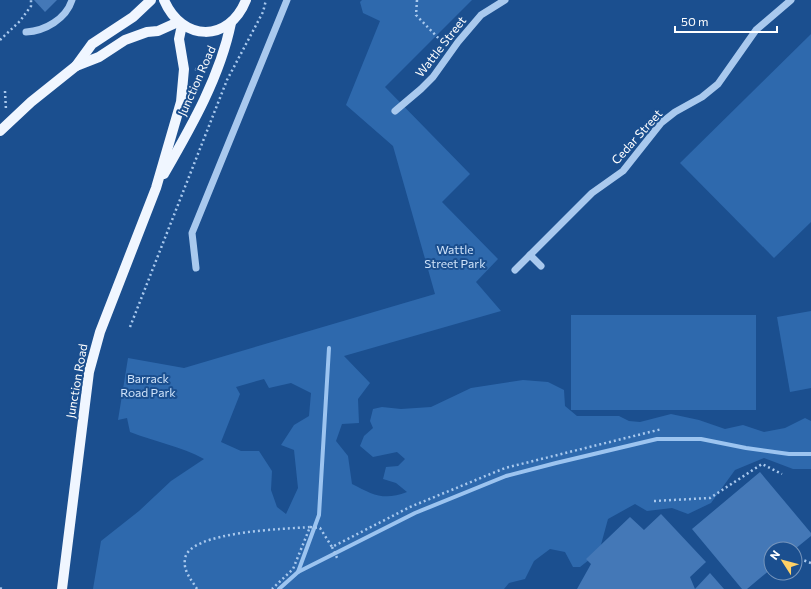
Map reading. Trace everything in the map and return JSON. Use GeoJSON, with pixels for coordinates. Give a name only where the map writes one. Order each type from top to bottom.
{"type":"FeatureCollection","features":[{"type":"Feature","properties":{"kind":"main road"},"geometry":{"type":"LineString","coordinates":[[0,131],[31,102],[76,66],[92,44],[136,14],[151,0]]}},
{"type":"Feature","properties":{"kind":"main road"},"geometry":{"type":"LineString","coordinates":[[164,0],[169,12],[180,24],[194,30],[207,32],[220,29],[231,23],[241,12],[246,0]]}},
{"type":"Feature","properties":{"kind":"main road","name":"Junction Road"},"geometry":{"type":"LineString","coordinates":[[156,188],[190,128],[215,75],[226,49],[231,23]]}},
{"type":"Feature","properties":{"kind":"main road"},"geometry":{"type":"LineString","coordinates":[[76,66],[99,57],[125,40],[148,32],[158,31],[180,24]]}},
{"type":"Feature","properties":{"kind":"main road","name":"Junction Road"},"geometry":{"type":"LineString","coordinates":[[62,589],[89,372],[108,310],[156,188],[183,93],[184,61],[179,39],[180,24]]}},
{"type":"Feature","properties":{"kind":"street"},"geometry":{"type":"LineString","coordinates":[[26,32],[38,31],[46,28],[66,11],[72,0]]}},
{"type":"Feature","properties":{"kind":"street"},"geometry":{"type":"LineString","coordinates":[[196,268],[192,233],[287,0]]}},
{"type":"Feature","properties":{"kind":"street","name":"Wattle Street"},"geometry":{"type":"LineString","coordinates":[[395,110],[421,89],[433,76],[481,15],[505,0]]}},
{"type":"Feature","properties":{"kind":"street","name":"Cedar Street"},"geometry":{"type":"LineString","coordinates":[[515,270],[592,193],[623,171],[661,123],[675,112],[702,97],[718,84],[756,30],[791,0]]}},
{"type":"Feature","properties":{"kind":"street"},"geometry":{"type":"LineString","coordinates":[[530,255],[541,266]]}},
{"type":"Feature","properties":{"kind":"path"},"geometry":{"type":"LineString","coordinates":[[0,40],[20,21],[31,6],[31,0]]}},
{"type":"Feature","properties":{"kind":"path"},"geometry":{"type":"LineString","coordinates":[[130,327],[227,80],[263,12],[266,0]]}},
{"type":"Feature","properties":{"kind":"path"},"geometry":{"type":"LineString","coordinates":[[417,0],[416,15],[439,40],[452,50]]}},
{"type":"Feature","properties":{"kind":"path"},"geometry":{"type":"LineString","coordinates":[[192,68],[203,71]]}},
{"type":"Feature","properties":{"kind":"path"},"geometry":{"type":"LineString","coordinates":[[332,547],[410,507],[505,468],[662,429]]}},
{"type":"Feature","properties":{"kind":"path"},"geometry":{"type":"LineString","coordinates":[[654,501],[710,498],[762,464],[782,474]]}},
{"type":"Feature","properties":{"kind":"path"},"geometry":{"type":"LineString","coordinates":[[272,589],[293,569],[310,527]]}},
{"type":"Feature","properties":{"kind":"path"},"geometry":{"type":"LineString","coordinates":[[197,589],[185,569],[185,557],[194,545],[224,536],[310,527],[320,528],[338,560]]}},
{"type":"Feature","properties":{"kind":"green space"},"geometry":{"type":"Polygon","coordinates":[[[362,0],[472,0],[385,87],[470,174],[442,202],[498,259],[476,282],[501,311],[344,356],[370,383],[358,399],[359,423],[342,424],[336,441],[348,456],[352,484],[379,496],[399,495],[407,492],[396,483],[383,479],[386,467],[398,466],[405,459],[397,452],[373,457],[360,446],[364,436],[373,428],[370,421],[373,409],[382,407],[401,409],[431,407],[471,388],[523,380],[548,382],[564,390],[565,406],[577,416],[619,416],[629,421],[640,422],[671,414],[699,420],[725,429],[743,425],[764,432],[785,428],[805,418],[811,421],[811,469],[793,469],[764,458],[735,470],[711,503],[688,514],[672,508],[647,511],[635,504],[608,519],[599,552],[580,567],[573,567],[565,552],[550,549],[534,561],[525,579],[509,583],[504,589],[93,589],[101,541],[139,511],[171,481],[204,459],[177,447],[130,432],[127,418],[118,420],[128,358],[184,368],[435,294],[393,146],[346,105],[380,21],[363,13],[360,2],[362,0]],[[264,379],[236,387],[240,394],[221,442],[241,451],[259,451],[272,471],[271,490],[277,507],[286,514],[298,488],[294,450],[281,445],[294,425],[309,416],[311,393],[291,383],[269,388],[264,379]]]}},
{"type":"Feature","properties":{"kind":"green space"},"geometry":{"type":"Polygon","coordinates":[[[811,34],[811,222],[774,258],[680,163],[811,34]]]}},
{"type":"Feature","properties":{"kind":"green space"},"geometry":{"type":"Polygon","coordinates":[[[811,311],[811,388],[790,392],[777,317],[811,311]]]}},
{"type":"Feature","properties":{"kind":"green space"},"geometry":{"type":"Polygon","coordinates":[[[571,315],[756,315],[756,410],[571,410],[571,315]]]}},
{"type":"Feature","properties":{"kind":"building"},"geometry":{"type":"Polygon","coordinates":[[[34,0],[57,0],[45,12],[34,0]]]}},
{"type":"Feature","properties":{"kind":"building"},"geometry":{"type":"Polygon","coordinates":[[[760,472],[811,533],[811,536],[803,542],[803,541],[763,541],[763,576],[747,589],[742,589],[692,529],[760,472]]]}},
{"type":"Feature","properties":{"kind":"building"},"geometry":{"type":"Polygon","coordinates":[[[661,514],[706,562],[690,577],[695,589],[577,589],[591,564],[586,559],[630,517],[644,530],[661,514]]]}},
{"type":"Feature","properties":{"kind":"building"},"geometry":{"type":"Polygon","coordinates":[[[710,573],[724,589],[695,589],[710,573]]]}},
{"type":"Feature","properties":{"kind":"waterway"},"geometry":{"type":"LineString","coordinates":[[298,572],[319,515],[329,348]]}},
{"type":"Feature","properties":{"kind":"waterway"},"geometry":{"type":"LineString","coordinates":[[279,589],[298,572],[415,513],[506,476],[556,463],[657,439],[701,439],[746,448],[789,454],[811,454]]}},
{"type":"Feature","properties":{"kind":"park label","name":"Wattle Street Park"},"geometry":{"type":"Point","coordinates":[455,257]}},
{"type":"Feature","properties":{"kind":"park label","name":"Barrack Road Park"},"geometry":{"type":"Point","coordinates":[148,386]}}]}
